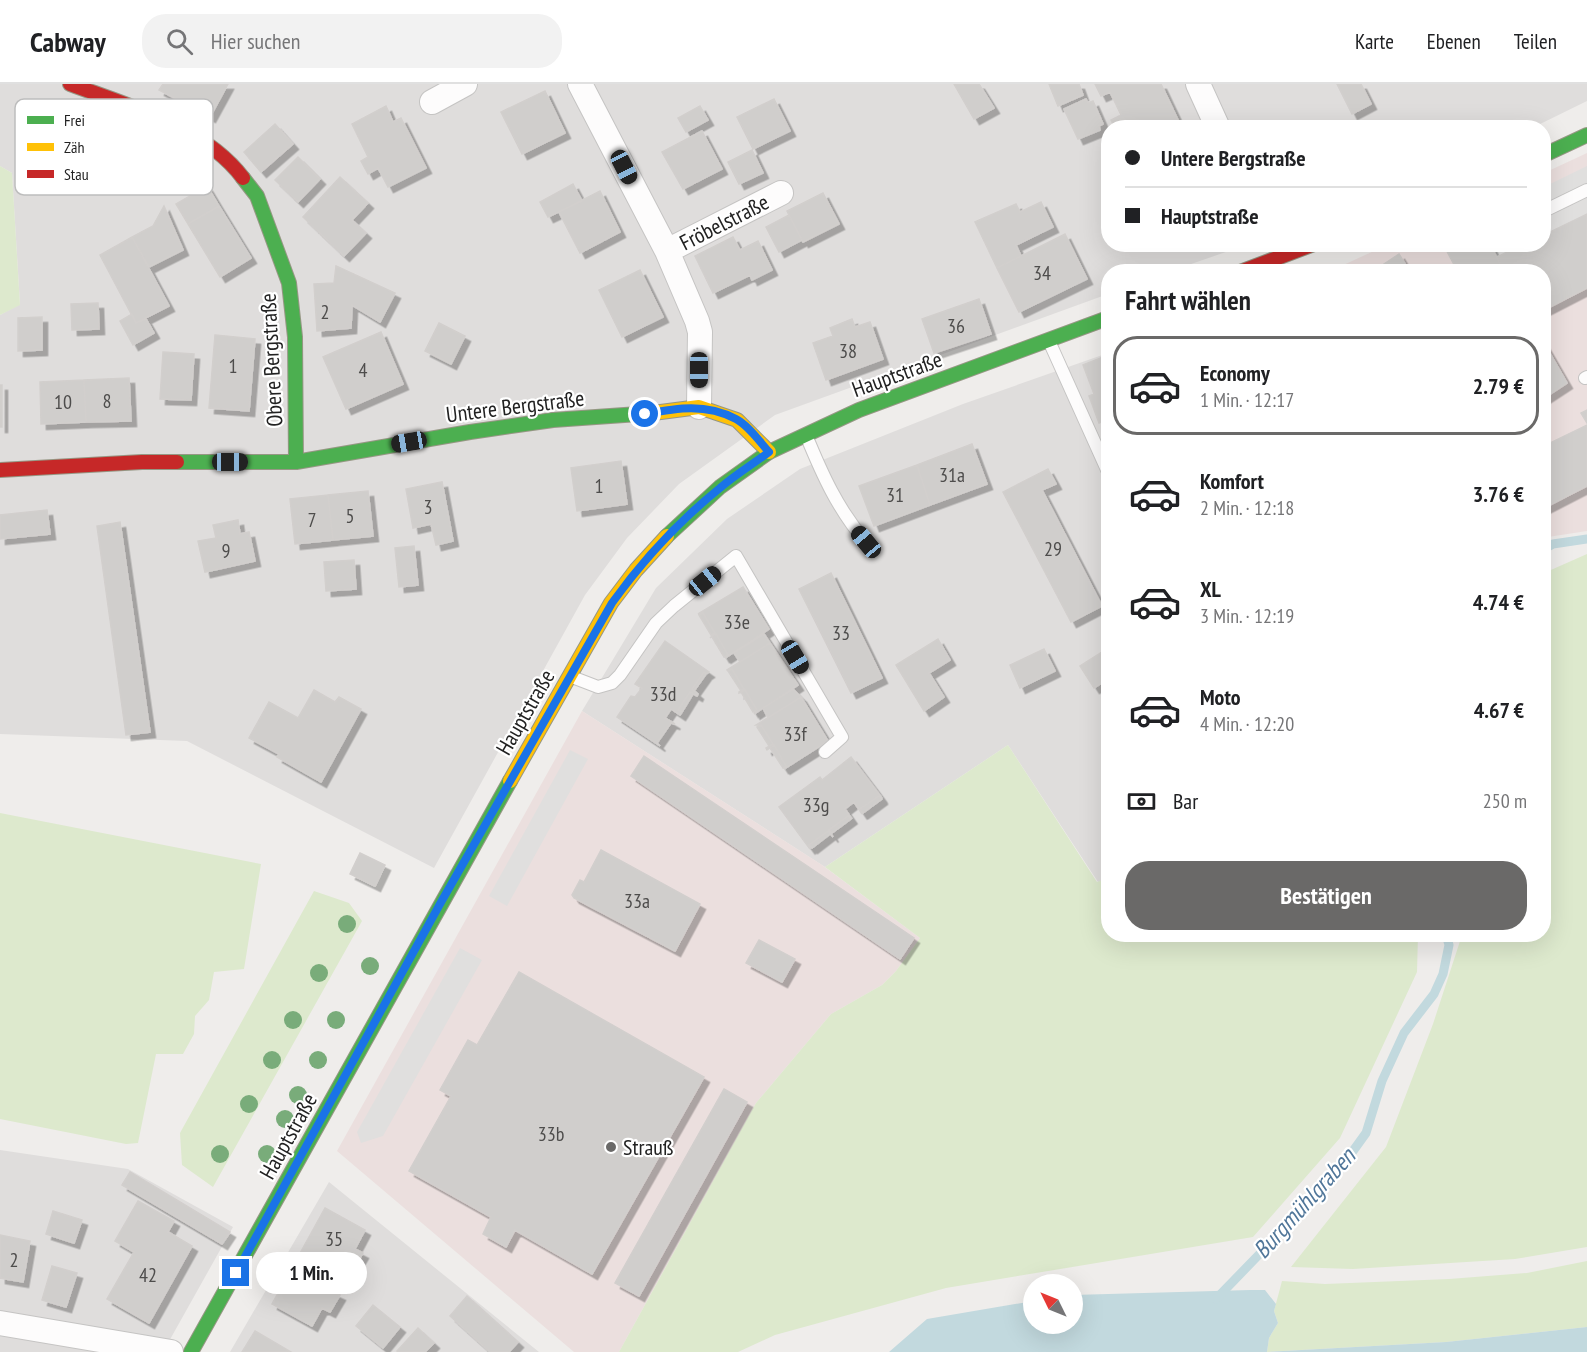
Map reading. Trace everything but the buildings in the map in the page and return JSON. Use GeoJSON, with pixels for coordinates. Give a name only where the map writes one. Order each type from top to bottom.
{"type":"FeatureCollection","features":[{"type":"Feature","properties":{"kind":"main road","name":"Obere Bergstraße"},"geometry":{"type":"LineString","coordinates":[[70,84],[110,99]]}},
{"type":"Feature","properties":{"kind":"main road"},"geometry":{"type":"LineString","coordinates":[[1551,152],[1587,135]]}},
{"type":"Feature","properties":{"kind":"main road","name":"Obere Bergstraße"},"geometry":{"type":"LineString","coordinates":[[213,147],[236,168],[257,196],[289,283],[295,337],[296,462]]}},
{"type":"Feature","properties":{"kind":"main road"},"geometry":{"type":"LineString","coordinates":[[1254,264],[1274,252]]}},
{"type":"Feature","properties":{"kind":"main road","name":"Hauptstraße"},"geometry":{"type":"LineString","coordinates":[[191,1352],[440,904],[612,603],[636,570],[668,535],[720,487],[769,452],[860,410],[1101,321]]}},
{"type":"Feature","properties":{"kind":"main road","name":"Untere Bergstraße"},"geometry":{"type":"LineString","coordinates":[[0,470],[142,462],[296,462],[553,420],[645,414],[699,407],[737,420],[769,452]]}},
{"type":"Feature","properties":{"kind":"street"},"geometry":{"type":"LineString","coordinates":[[432,102],[465,84]]}},
{"type":"Feature","properties":{"kind":"street","name":"Fröbelstraße"},"geometry":{"type":"LineString","coordinates":[[580,84],[667,251],[697,321],[700,332],[699,407]]}},
{"type":"Feature","properties":{"kind":"street"},"geometry":{"type":"LineString","coordinates":[[1198,84],[1214,120]]}},
{"type":"Feature","properties":{"kind":"street","name":"Fröbelstraße"},"geometry":{"type":"LineString","coordinates":[[667,251],[781,193]]}},
{"type":"Feature","properties":{"kind":"street"},"geometry":{"type":"LineString","coordinates":[[0,1323],[171,1352]]}},
{"type":"Feature","properties":{"kind":"lane"},"geometry":{"type":"LineString","coordinates":[[1551,208],[1587,190]]}},
{"type":"Feature","properties":{"kind":"lane"},"geometry":{"type":"LineString","coordinates":[[1049,340],[1101,456]]}},
{"type":"Feature","properties":{"kind":"lane"},"geometry":{"type":"LineString","coordinates":[[806,434],[823,477],[838,505],[866,542]]}},
{"type":"Feature","properties":{"kind":"lane"},"geometry":{"type":"LineString","coordinates":[[570,676],[598,687],[612,683],[656,623],[736,556],[842,737],[825,752]]}},
{"type":"Feature","properties":{"kind":"shaded area"},"geometry":{"type":"Polygon","coordinates":[[[0,84],[1587,84],[1587,101],[1548,120],[1101,120],[1101,252],[1226,252],[1191,264],[1101,264],[1101,297],[775,415],[679,484],[627,538],[585,595],[434,868],[187,741],[0,734],[0,315],[20,304],[12,173],[0,166],[0,84]]]}},
{"type":"Feature","properties":{"kind":"shaded area"},"geometry":{"type":"Polygon","coordinates":[[[1587,153],[1587,531],[1551,537],[1551,264],[1345,264],[1372,252],[1551,252],[1551,170],[1587,153]]]}},
{"type":"Feature","properties":{"kind":"shaded area"},"geometry":{"type":"Polygon","coordinates":[[[1587,166],[1587,214],[1551,232],[1551,184],[1587,166]]]}},
{"type":"Feature","properties":{"kind":"shaded area"},"geometry":{"type":"Polygon","coordinates":[[[1494,252],[1508,252],[1497,257],[1494,252]]]}},
{"type":"Feature","properties":{"kind":"shaded area"},"geometry":{"type":"Polygon","coordinates":[[[1101,355],[1101,881],[1098,882],[1008,745],[825,867],[582,711],[656,588],[727,519],[800,469],[963,404],[1101,355]]]}},
{"type":"Feature","properties":{"kind":"shaded area"},"geometry":{"type":"Polygon","coordinates":[[[582,711],[822,865],[920,938],[896,971],[882,985],[831,1014],[756,1103],[619,1352],[574,1352],[337,1151],[582,711]]]}},
{"type":"Feature","properties":{"kind":"shaded area"},"geometry":{"type":"Polygon","coordinates":[[[570,750],[588,759],[507,906],[489,896],[570,750]]]}},
{"type":"Feature","properties":{"kind":"shaded area"},"geometry":{"type":"Polygon","coordinates":[[[460,948],[482,960],[383,1136],[361,1143],[357,1132],[460,948]]]}},
{"type":"Feature","properties":{"kind":"shaded area"},"geometry":{"type":"Polygon","coordinates":[[[0,1150],[128,1169],[233,1227],[163,1352],[0,1352],[0,1150]]]}},
{"type":"Feature","properties":{"kind":"shaded area"},"geometry":{"type":"Polygon","coordinates":[[[329,1182],[539,1352],[230,1352],[329,1182]]]}},
{"type":"Feature","properties":{"kind":"green space"},"geometry":{"type":"Polygon","coordinates":[[[0,166],[12,173],[20,305],[0,315],[0,166]]]}},
{"type":"Feature","properties":{"kind":"green space"},"geometry":{"type":"Polygon","coordinates":[[[1587,554],[1587,1247],[1515,1259],[1353,1269],[1291,1267],[1386,1147],[1433,1024],[1460,942],[1551,942],[1551,570],[1587,554]]]}},
{"type":"Feature","properties":{"kind":"green space"},"geometry":{"type":"Polygon","coordinates":[[[1008,745],[1097,882],[1101,881],[1101,942],[1418,942],[1417,972],[1340,1138],[1253,1237],[946,1288],[775,1335],[738,1352],[619,1352],[756,1103],[831,1014],[882,985],[896,971],[920,938],[825,867],[1008,745]]]}},
{"type":"Feature","properties":{"kind":"green space"},"geometry":{"type":"Polygon","coordinates":[[[0,813],[261,864],[244,969],[214,972],[209,1000],[195,1016],[194,1034],[183,1054],[156,1054],[138,1143],[126,1144],[0,1119],[0,813]]]}},
{"type":"Feature","properties":{"kind":"green space"},"geometry":{"type":"Polygon","coordinates":[[[314,891],[349,903],[362,921],[213,1187],[182,1165],[180,1133],[314,891]]]}},
{"type":"Feature","properties":{"kind":"green space"},"geometry":{"type":"Polygon","coordinates":[[[1587,1261],[1587,1327],[1446,1342],[1267,1352],[1269,1338],[1278,1323],[1274,1311],[1282,1281],[1325,1284],[1449,1279],[1527,1273],[1587,1261]]]}},
{"type":"Feature","properties":{"kind":"water"},"geometry":{"type":"Polygon","coordinates":[[[1265,1290],[1276,1304],[1274,1311],[1278,1323],[1269,1338],[1267,1352],[889,1352],[927,1319],[1023,1303],[1023,1334],[1083,1334],[1083,1295],[1265,1290]]]}},
{"type":"Feature","properties":{"kind":"water"},"geometry":{"type":"Polygon","coordinates":[[[1587,1327],[1587,1352],[1267,1352],[1446,1342],[1587,1327]]]}},
{"type":"Feature","properties":{"kind":"waterway","name":"Burgmühlgraben"},"geometry":{"type":"LineString","coordinates":[[1551,545],[1587,539]]}},
{"type":"Feature","properties":{"kind":"waterway","name":"Burgmühlgraben"},"geometry":{"type":"LineString","coordinates":[[1216,1299],[1335,1176],[1366,1133],[1382,1081],[1404,1033],[1434,994],[1443,974],[1448,942]]}},
{"type":"Feature","properties":{"kind":"traffic: fast"},"geometry":{"type":"LineString","coordinates":[[1551,152],[1587,135]]}},
{"type":"Feature","properties":{"kind":"traffic: fast"},"geometry":{"type":"LineString","coordinates":[[243,178],[257,196],[289,283],[295,337],[296,462]]}},
{"type":"Feature","properties":{"kind":"traffic: fast"},"geometry":{"type":"LineString","coordinates":[[667,536],[720,487],[769,452],[859,410],[1101,321]]}},
{"type":"Feature","properties":{"kind":"traffic: fast"},"geometry":{"type":"LineString","coordinates":[[177,462],[296,462],[553,420],[653,413]]}},
{"type":"Feature","properties":{"kind":"traffic: fast"},"geometry":{"type":"LineString","coordinates":[[191,1352],[510,781]]}},
{"type":"Feature","properties":{"kind":"traffic: slow"},"geometry":{"type":"LineString","coordinates":[[653,413],[699,407],[737,420],[769,452]]}},
{"type":"Feature","properties":{"kind":"traffic: slow"},"geometry":{"type":"LineString","coordinates":[[510,781],[611,603],[636,570],[667,536]]}},
{"type":"Feature","properties":{"kind":"traffic: jam"},"geometry":{"type":"LineString","coordinates":[[70,84],[110,99]]}},
{"type":"Feature","properties":{"kind":"traffic: jam"},"geometry":{"type":"LineString","coordinates":[[213,148],[243,178]]}},
{"type":"Feature","properties":{"kind":"traffic: jam"},"geometry":{"type":"LineString","coordinates":[[1261,264],[1293,252]]}},
{"type":"Feature","properties":{"kind":"traffic: jam"},"geometry":{"type":"LineString","coordinates":[[0,470],[177,462]]}},
{"type":"Feature","properties":{"kind":"place","name":"Strauß"},"geometry":{"type":"Point","coordinates":[611,1147]}},
{"type":"Feature","properties":{"kind":"route"},"geometry":{"type":"LineString","coordinates":[[236,1273],[440,904],[612,603],[636,570],[668,535],[720,487],[769,452],[737,420],[699,407],[645,414]]}}]}
